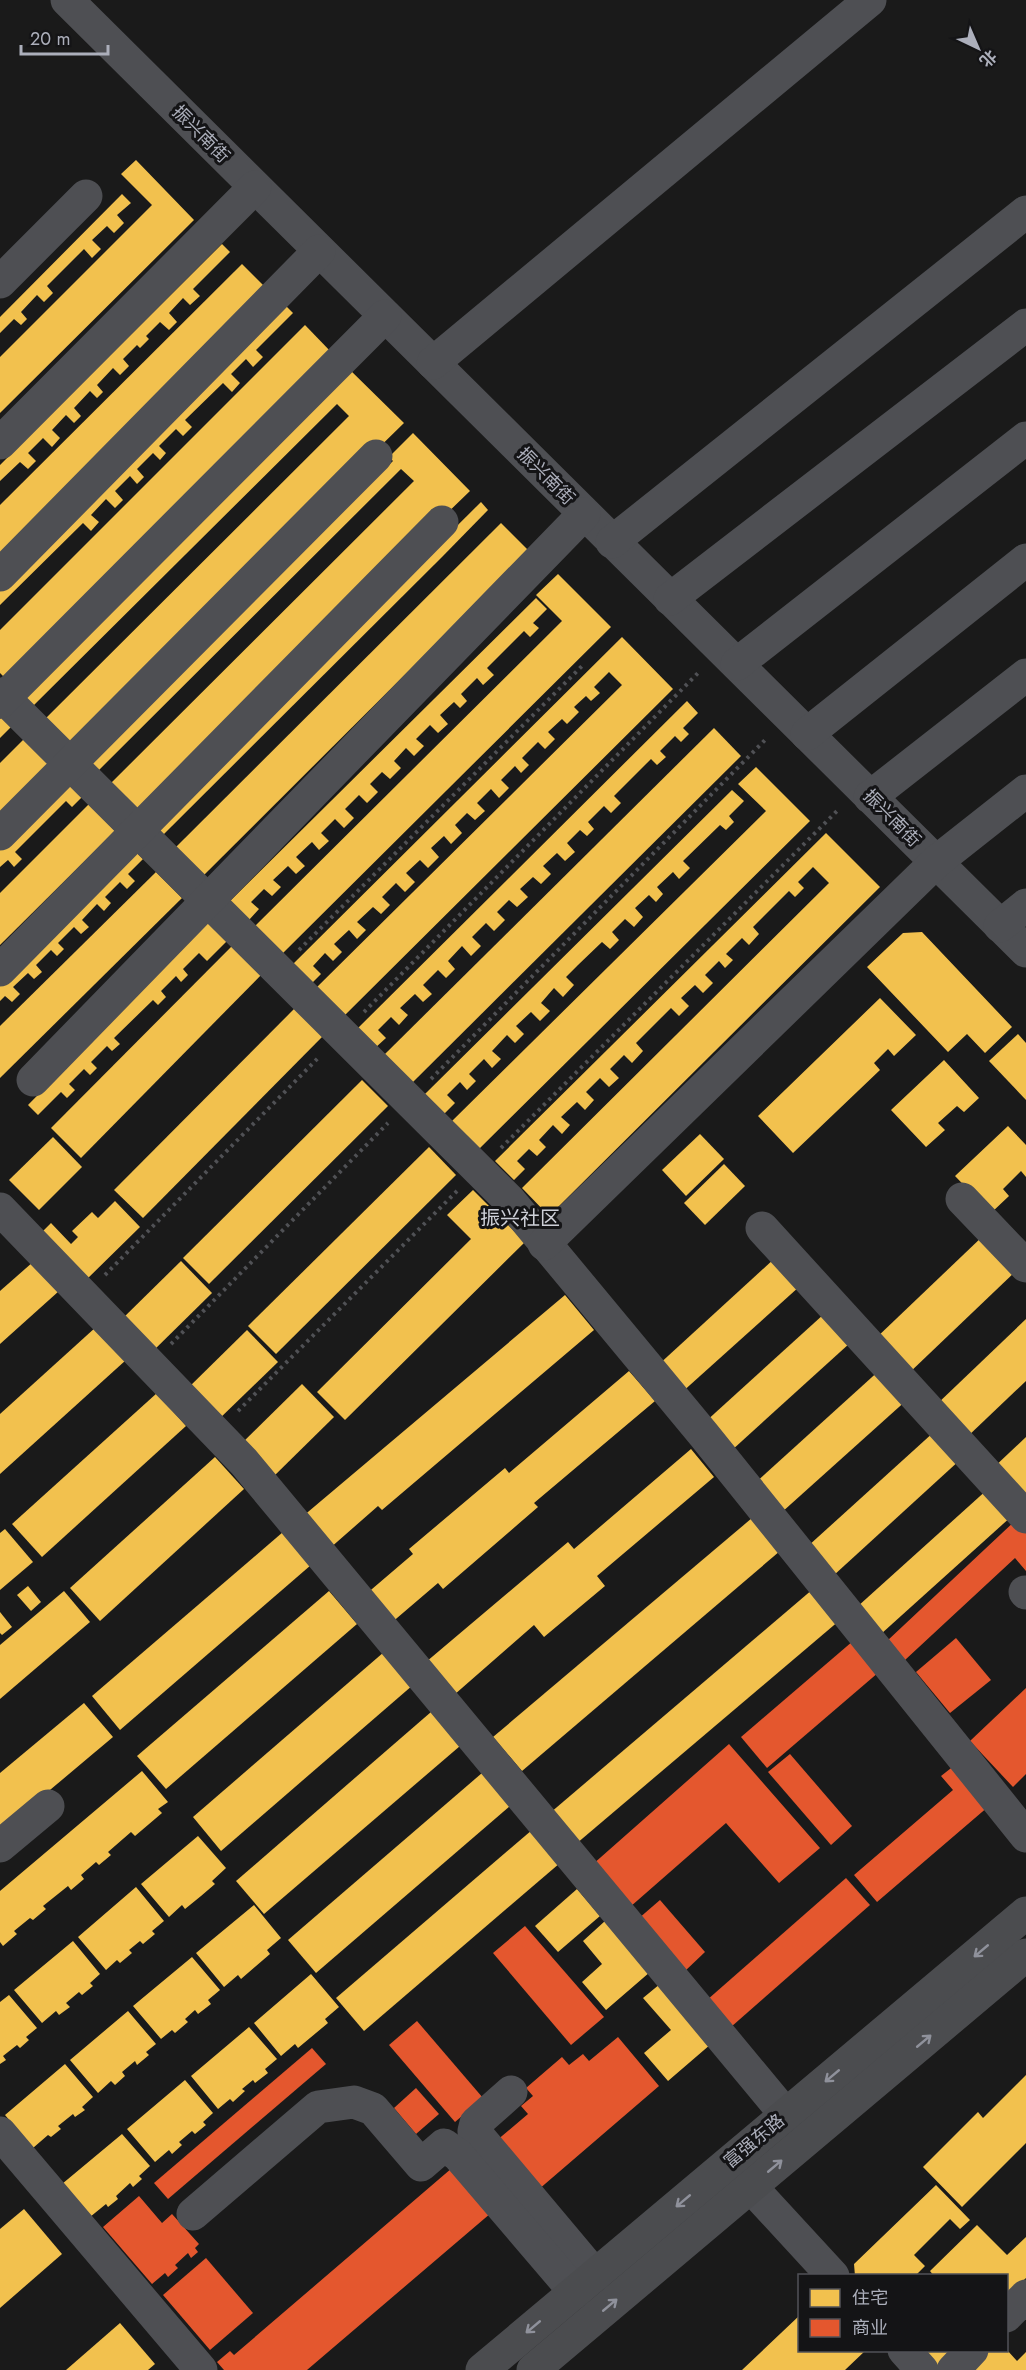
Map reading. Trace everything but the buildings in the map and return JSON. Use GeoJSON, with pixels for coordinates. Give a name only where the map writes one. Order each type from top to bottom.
{"type":"FeatureCollection","features":[{"type":"Feature","properties":{"kind":"main road","name":"富强东路"},"geometry":{"type":"LineString","coordinates":[[482,2370],[1026,1913]]}},
{"type":"Feature","properties":{"kind":"main road","name":"富强东路"},"geometry":{"type":"LineString","coordinates":[[533,2370],[1026,1955]]}},
{"type":"Feature","properties":{"kind":"street","name":"振兴南街"},"geometry":{"type":"LineString","coordinates":[[67,0],[1026,951]]}},
{"type":"Feature","properties":{"kind":"street"},"geometry":{"type":"LineString","coordinates":[[433,363],[870,0]]}},
{"type":"Feature","properties":{"kind":"street"},"geometry":{"type":"LineString","coordinates":[[0,443],[255,187]]}},
{"type":"Feature","properties":{"kind":"street"},"geometry":{"type":"LineString","coordinates":[[0,282],[86,196]]}},
{"type":"Feature","properties":{"kind":"street"},"geometry":{"type":"LineString","coordinates":[[612,542],[1026,212]]}},
{"type":"Feature","properties":{"kind":"street"},"geometry":{"type":"LineString","coordinates":[[0,574],[319,250]]}},
{"type":"Feature","properties":{"kind":"street"},"geometry":{"type":"LineString","coordinates":[[385,316],[1,698],[510,1201],[704,1435],[1026,1836]]}},
{"type":"Feature","properties":{"kind":"street"},"geometry":{"type":"LineString","coordinates":[[670,599],[1026,325]]}},
{"type":"Feature","properties":{"kind":"street"},"geometry":{"type":"LineString","coordinates":[[729,657],[1026,438]]}},
{"type":"Feature","properties":{"kind":"street"},"geometry":{"type":"LineString","coordinates":[[0,834],[376,456]]}},
{"type":"Feature","properties":{"kind":"street"},"geometry":{"type":"LineString","coordinates":[[33,1080],[584,514]]}},
{"type":"Feature","properties":{"kind":"street"},"geometry":{"type":"LineString","coordinates":[[0,970],[442,522]]}},
{"type":"Feature","properties":{"kind":"street"},"geometry":{"type":"LineString","coordinates":[[798,725],[1026,560]]}},
{"type":"Feature","properties":{"kind":"street"},"geometry":{"type":"LineString","coordinates":[[865,792],[1026,675]]}},
{"type":"Feature","properties":{"kind":"street"},"geometry":{"type":"LineString","coordinates":[[544,1244],[936,862],[1026,791]]}},
{"type":"Feature","properties":{"kind":"street"},"geometry":{"type":"LineString","coordinates":[[1000,926],[1026,905]]}},
{"type":"Feature","properties":{"kind":"street"},"geometry":{"type":"LineString","coordinates":[[962,1199],[1026,1266]]}},
{"type":"Feature","properties":{"kind":"street"},"geometry":{"type":"LineString","coordinates":[[0,1209],[244,1462],[786,2115]]}},
{"type":"Feature","properties":{"kind":"street"},"geometry":{"type":"LineString","coordinates":[[762,1228],[1026,1517]]}},
{"type":"Feature","properties":{"kind":"street"},"geometry":{"type":"LineString","coordinates":[[0,1846],[48,1806]]}},
{"type":"Feature","properties":{"kind":"street"},"geometry":{"type":"LineString","coordinates":[[511,2092],[476,2123],[474,2132],[585,2283]]}},
{"type":"Feature","properties":{"kind":"street"},"geometry":{"type":"LineString","coordinates":[[193,2214],[318,2107],[354,2102],[373,2109],[421,2165],[444,2145],[458,2155],[585,2283]]}},
{"type":"Feature","properties":{"kind":"street"},"geometry":{"type":"LineString","coordinates":[[0,2133],[201,2370]]}},
{"type":"Feature","properties":{"kind":"street"},"geometry":{"type":"LineString","coordinates":[[751,2187],[831,2274]]}},
{"type":"Feature","properties":{"kind":"street"},"geometry":{"type":"LineString","coordinates":[[1008,2314],[1026,2296]]}},
{"type":"Feature","properties":{"kind":"street"},"geometry":{"type":"LineString","coordinates":[[905,2352],[922,2370]]}},
{"type":"Feature","properties":{"kind":"street"},"geometry":{"type":"LineString","coordinates":[[953,2370],[970,2352]]}},
{"type":"Feature","properties":{"kind":"path"},"geometry":{"type":"LineString","coordinates":[[84,1296],[342,1034],[729,657]]}},
{"type":"Feature","properties":{"kind":"path"},"geometry":{"type":"LineString","coordinates":[[279,971],[582,666]]}},
{"type":"Feature","properties":{"kind":"path"},"geometry":{"type":"LineString","coordinates":[[151,1365],[410,1101],[798,725]]}},
{"type":"Feature","properties":{"kind":"path"},"geometry":{"type":"LineString","coordinates":[[216,1433],[479,1170],[865,792]]}},
{"type":"Feature","properties":{"kind":"district","name":"振兴社区"},"geometry":{"type":"Point","coordinates":[520,1218]}}]}
